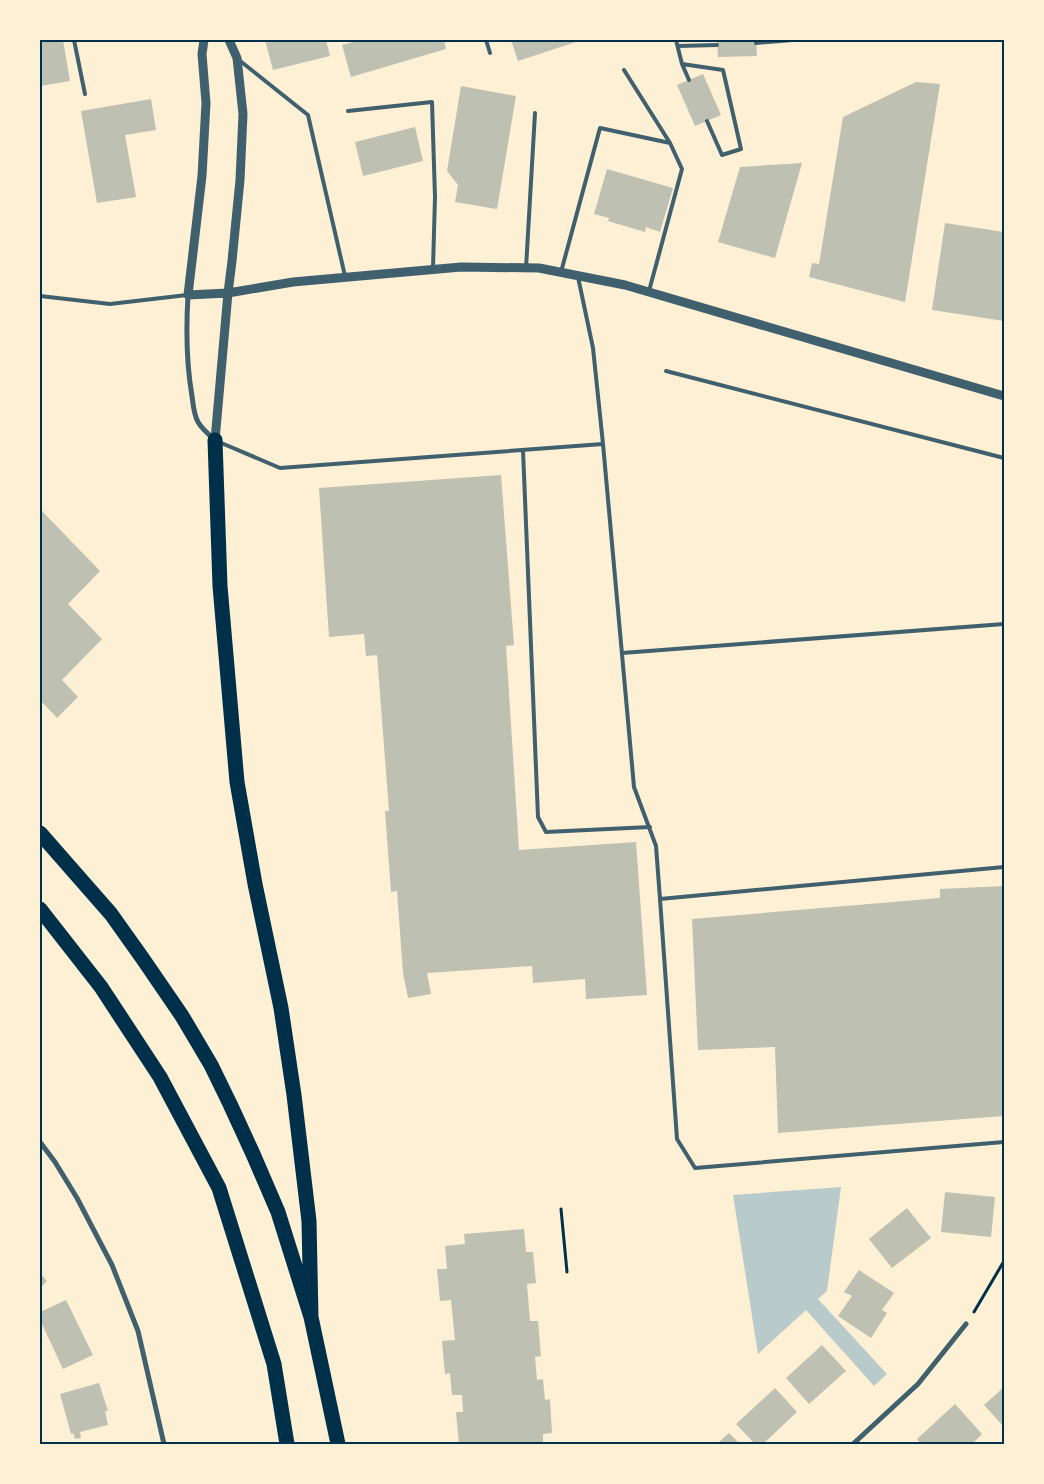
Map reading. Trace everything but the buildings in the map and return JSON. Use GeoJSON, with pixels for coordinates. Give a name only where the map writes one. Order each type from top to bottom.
{"type":"FeatureCollection","features":[{"type":"Feature","properties":{"kind":"highway"},"geometry":{"type":"LineString","coordinates":[[215,440],[220,586],[237,782],[280,1008],[294,1095],[309,1221],[311,1317]]}},
{"type":"Feature","properties":{"kind":"highway"},"geometry":{"type":"LineString","coordinates":[[40,834],[111,914],[182,1016],[206,1057],[253,1154],[274,1204],[311,1317],[338,1444]]}},
{"type":"Feature","properties":{"kind":"highway"},"geometry":{"type":"LineString","coordinates":[[40,909],[101,987],[160,1077],[219,1188],[274,1364],[287,1444]]}},
{"type":"Feature","properties":{"kind":"street"},"geometry":{"type":"LineString","coordinates":[[204,40],[202,54],[206,103],[202,176],[186,327],[188,371],[193,406],[197,421],[215,440]]}},
{"type":"Feature","properties":{"kind":"street"},"geometry":{"type":"LineString","coordinates":[[215,440],[238,198],[242,114],[237,58],[228,40]]}},
{"type":"Feature","properties":{"kind":"street"},"geometry":{"type":"LineString","coordinates":[[188,295],[228,293],[293,282],[469,267],[526,268],[561,272],[649,291],[1004,396]]}},
{"type":"Feature","properties":{"kind":"street"},"geometry":{"type":"LineString","coordinates":[[40,1142],[56,1162],[112,1265],[138,1331],[164,1444]]}},
{"type":"Feature","properties":{"kind":"street"},"geometry":{"type":"LineString","coordinates":[[853,1444],[918,1384],[966,1324]]}},
{"type":"Feature","properties":{"kind":"lane"},"geometry":{"type":"LineString","coordinates":[[74,40],[85,94]]}},
{"type":"Feature","properties":{"kind":"lane"},"geometry":{"type":"LineString","coordinates":[[486,40],[490,53]]}},
{"type":"Feature","properties":{"kind":"lane"},"geometry":{"type":"LineString","coordinates":[[676,40],[682,64],[690,80]]}},
{"type":"Feature","properties":{"kind":"lane"},"geometry":{"type":"LineString","coordinates":[[756,43],[793,40]]}},
{"type":"Feature","properties":{"kind":"lane"},"geometry":{"type":"LineString","coordinates":[[678,46],[718,45]]}},
{"type":"Feature","properties":{"kind":"lane"},"geometry":{"type":"LineString","coordinates":[[237,58],[308,115],[346,278]]}},
{"type":"Feature","properties":{"kind":"lane"},"geometry":{"type":"LineString","coordinates":[[682,64],[723,70],[741,149],[722,155],[707,121]]}},
{"type":"Feature","properties":{"kind":"lane"},"geometry":{"type":"LineString","coordinates":[[624,70],[670,143],[682,169],[649,291]]}},
{"type":"Feature","properties":{"kind":"lane"},"geometry":{"type":"LineString","coordinates":[[348,111],[432,102],[435,197],[433,270]]}},
{"type":"Feature","properties":{"kind":"lane"},"geometry":{"type":"LineString","coordinates":[[526,268],[535,113]]}},
{"type":"Feature","properties":{"kind":"lane"},"geometry":{"type":"LineString","coordinates":[[561,272],[600,128],[670,143]]}},
{"type":"Feature","properties":{"kind":"lane"},"geometry":{"type":"LineString","coordinates":[[578,275],[593,348],[634,787],[656,846],[677,1139],[694,1168],[1004,1142]]}},
{"type":"Feature","properties":{"kind":"lane"},"geometry":{"type":"LineString","coordinates":[[40,296],[110,304],[188,295]]}},
{"type":"Feature","properties":{"kind":"lane"},"geometry":{"type":"LineString","coordinates":[[666,371],[1004,458]]}},
{"type":"Feature","properties":{"kind":"lane"},"geometry":{"type":"LineString","coordinates":[[215,440],[280,468],[603,444]]}},
{"type":"Feature","properties":{"kind":"lane"},"geometry":{"type":"LineString","coordinates":[[524,450],[538,817],[546,832],[650,827]]}},
{"type":"Feature","properties":{"kind":"lane"},"geometry":{"type":"LineString","coordinates":[[622,654],[1004,624]]}},
{"type":"Feature","properties":{"kind":"lane"},"geometry":{"type":"LineString","coordinates":[[660,899],[1004,867]]}},
{"type":"Feature","properties":{"kind":"path"},"geometry":{"type":"LineString","coordinates":[[561,1209],[566,1272]]}},
{"type":"Feature","properties":{"kind":"path"},"geometry":{"type":"LineString","coordinates":[[966,1324],[1004,1261]]}},
{"type":"Feature","properties":{"kind":"shaded area"},"geometry":{"type":"Polygon","coordinates":[[[841,1187],[827,1291],[818,1299],[887,1374],[874,1386],[806,1310],[758,1354],[733,1195],[841,1187]]]}}]}
